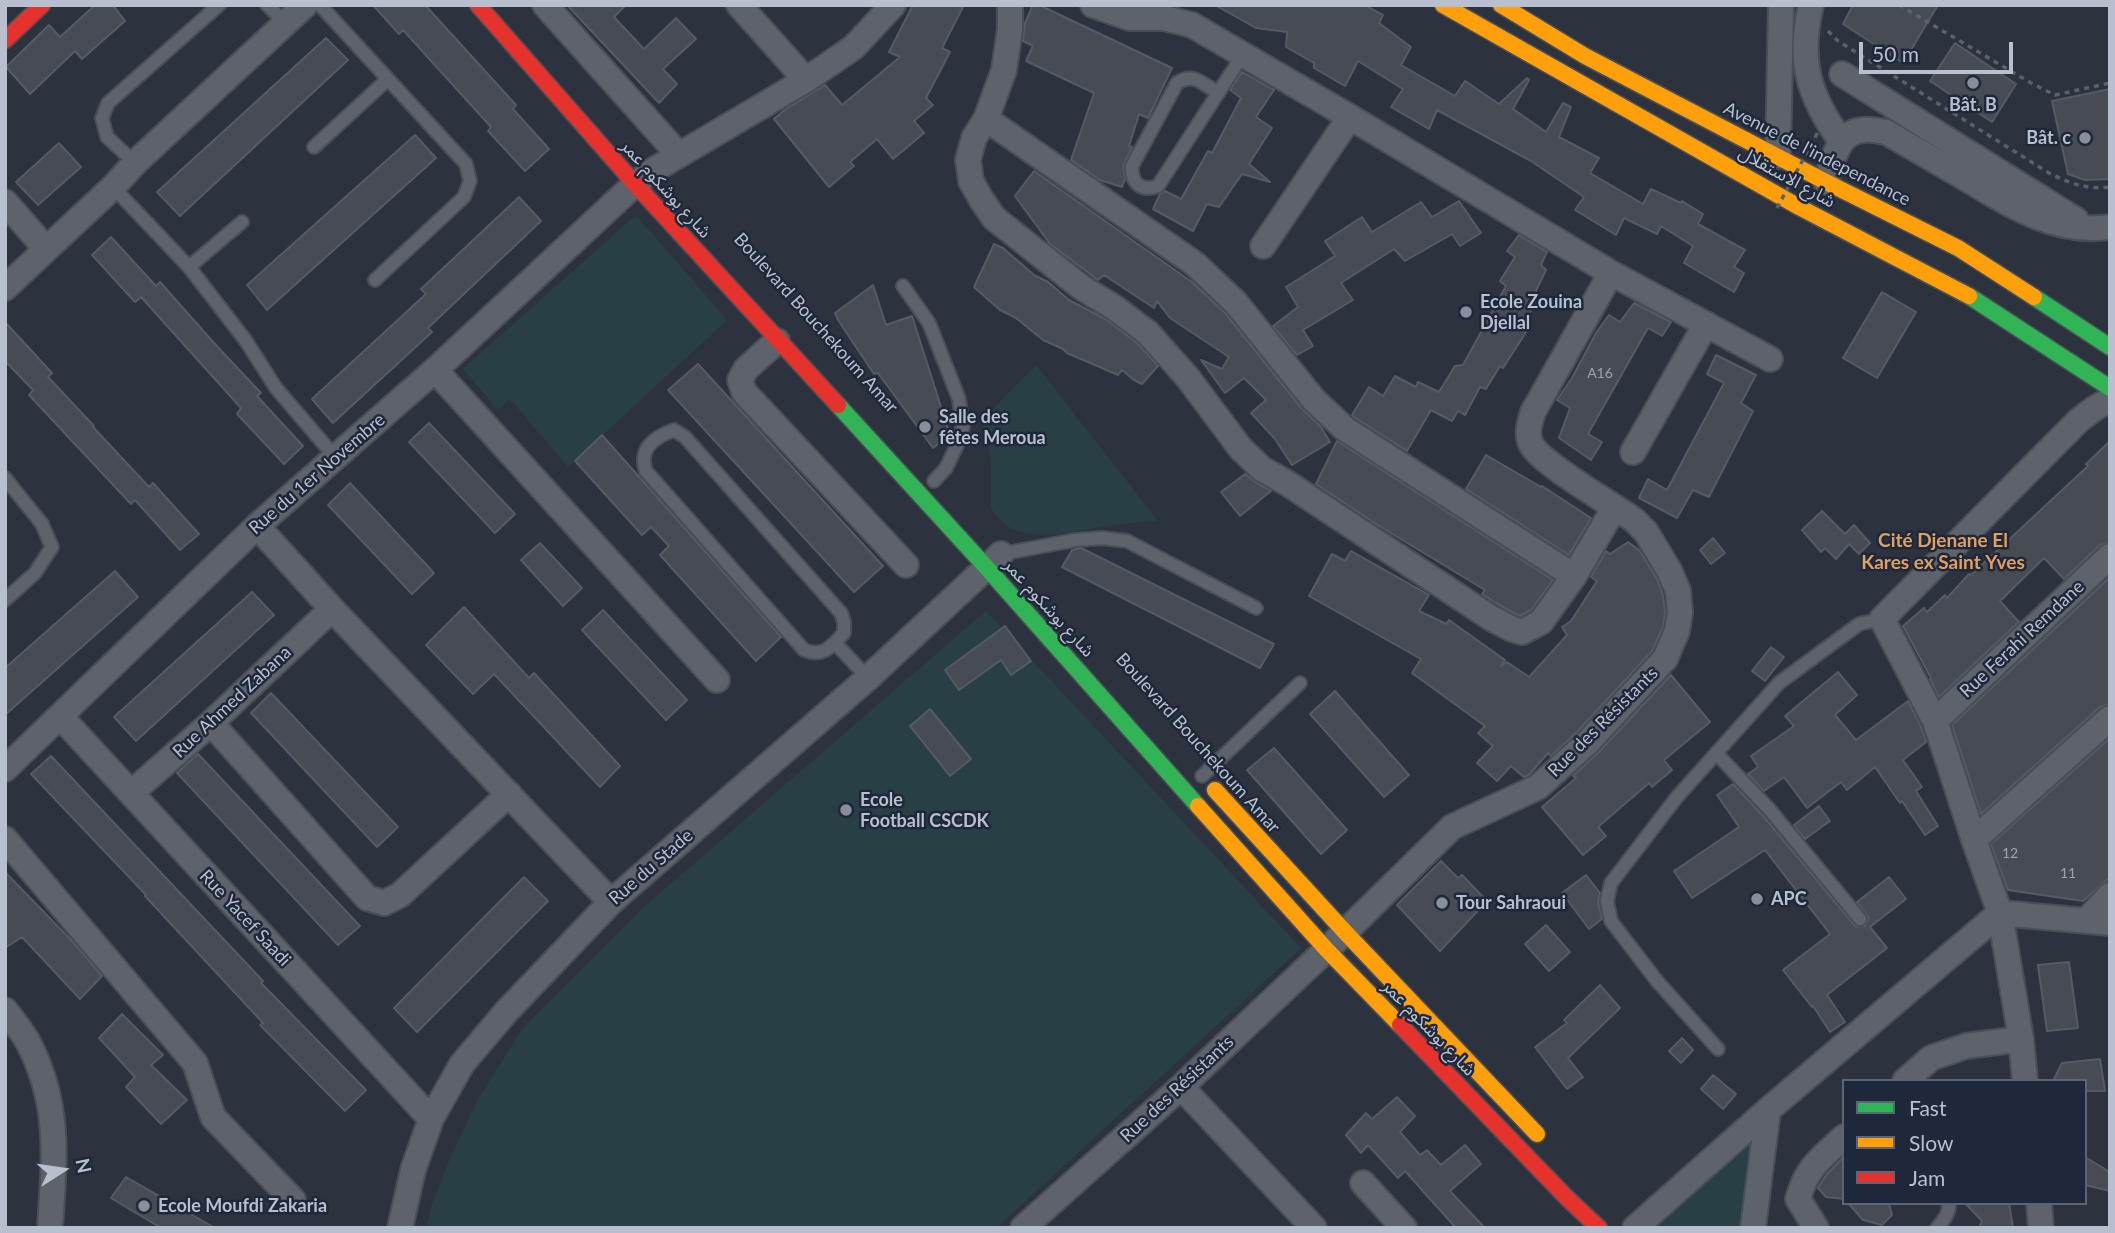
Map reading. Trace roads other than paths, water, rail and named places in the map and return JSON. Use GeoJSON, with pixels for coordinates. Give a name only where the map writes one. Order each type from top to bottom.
{"type":"FeatureCollection","features":[{"type":"Feature","properties":{"kind":"street"},"geometry":{"type":"LineString","coordinates":[[5,40],[42,5]]}},
{"type":"Feature","properties":{"kind":"street"},"geometry":{"type":"LineString","coordinates":[[8,281],[113,187],[135,163],[305,5]]}},
{"type":"Feature","properties":{"kind":"street","name":"شارع بوشكوم عمر"},"geometry":{"type":"LineString","coordinates":[[478,5],[648,174],[777,341],[998,558],[1326,949],[1567,1198],[1600,1228]]}},
{"type":"Feature","properties":{"kind":"street"},"geometry":{"type":"LineString","coordinates":[[545,5],[679,155]]}},
{"type":"Feature","properties":{"kind":"street"},"geometry":{"type":"LineString","coordinates":[[740,5],[806,80]]}},
{"type":"Feature","properties":{"kind":"street"},"geometry":{"type":"LineString","coordinates":[[1010,5],[1010,29],[1004,69],[986,119],[974,138],[968,160],[971,181],[994,218],[1081,287],[1148,333],[1188,378],[1241,449],[1262,469],[1491,618],[1522,632],[1541,622],[1574,576],[1615,507]]}},
{"type":"Feature","properties":{"kind":"street"},"geometry":{"type":"LineString","coordinates":[[1093,5],[1130,18],[1164,18],[1192,24],[1611,273],[1770,359]]}},
{"type":"Feature","properties":{"kind":"street","name":"شارع الاستقلال"},"geometry":{"type":"LineString","coordinates":[[1443,5],[1799,207],[1972,297],[2110,388]]}},
{"type":"Feature","properties":{"kind":"street","name":"Avenue de l'independance"},"geometry":{"type":"LineString","coordinates":[[1500,5],[1585,56],[1961,250],[2110,347]]}},
{"type":"Feature","properties":{"kind":"street"},"geometry":{"type":"LineString","coordinates":[[1778,156],[1781,5]]}},
{"type":"Feature","properties":{"kind":"street"},"geometry":{"type":"LineString","coordinates":[[1811,5],[1805,61],[1813,96],[1828,122],[1830,135],[1826,182]]}},
{"type":"Feature","properties":{"kind":"street","name":"Rue du 1er Novembre"},"geometry":{"type":"LineString","coordinates":[[5,769],[257,526],[435,370],[648,174],[806,80],[854,47],[890,7]]}},
{"type":"Feature","properties":{"kind":"street"},"geometry":{"type":"LineString","coordinates":[[1842,74],[2100,229]]}},
{"type":"Feature","properties":{"kind":"street"},"geometry":{"type":"LineString","coordinates":[[1263,246],[1350,117]]}},
{"type":"Feature","properties":{"kind":"street"},"geometry":{"type":"LineString","coordinates":[[986,119],[1195,264],[1236,303],[1314,400],[1345,429],[1574,576]]}},
{"type":"Feature","properties":{"kind":"street"},"geometry":{"type":"LineString","coordinates":[[1830,135],[1863,130],[1886,132],[2021,211],[2052,223],[2100,229]]}},
{"type":"Feature","properties":{"kind":"street"},"geometry":{"type":"LineString","coordinates":[[5,202],[46,249]]}},
{"type":"Feature","properties":{"kind":"street","name":"Rue des Résistants"},"geometry":{"type":"LineString","coordinates":[[1023,1228],[1181,1087],[1452,827],[1538,787],[1587,743],[1665,659],[1677,631],[1680,612],[1678,591],[1646,531],[1634,520],[1542,458],[1531,443],[1528,427],[1533,412],[1611,273]]}},
{"type":"Feature","properties":{"kind":"street"},"geometry":{"type":"LineString","coordinates":[[1633,452],[1706,324]]}},
{"type":"Feature","properties":{"kind":"street"},"geometry":{"type":"LineString","coordinates":[[777,341],[746,369],[740,380],[744,393],[906,565]]}},
{"type":"Feature","properties":{"kind":"street"},"geometry":{"type":"LineString","coordinates":[[435,370],[717,680]]}},
{"type":"Feature","properties":{"kind":"street"},"geometry":{"type":"LineString","coordinates":[[2025,1079],[2021,1039],[2000,913],[1935,721],[1882,620],[2078,421],[2105,411]]}},
{"type":"Feature","properties":{"kind":"street"},"geometry":{"type":"LineString","coordinates":[[257,526],[332,609],[611,902]]}},
{"type":"Feature","properties":{"kind":"street","name":"Rue Ferahi Remdane"},"geometry":{"type":"LineString","coordinates":[[1935,721],[2110,556]]}},
{"type":"Feature","properties":{"kind":"street","name":"Rue du Stade"},"geometry":{"type":"LineString","coordinates":[[400,1228],[413,1170],[431,1119],[463,1064],[506,1012],[611,902],[868,678],[998,558]]}},
{"type":"Feature","properties":{"kind":"street","name":"Rue Ahmed Zabana"},"geometry":{"type":"LineString","coordinates":[[131,793],[211,723],[332,609]]}},
{"type":"Feature","properties":{"kind":"street","name":"Rue Yacef Saadi"},"geometry":{"type":"LineString","coordinates":[[60,716],[431,1119]]}},
{"type":"Feature","properties":{"kind":"street"},"geometry":{"type":"LineString","coordinates":[[1974,840],[2110,718]]}},
{"type":"Feature","properties":{"kind":"street"},"geometry":{"type":"LineString","coordinates":[[211,723],[367,898],[384,903],[400,895],[509,794]]}},
{"type":"Feature","properties":{"kind":"street","name":"Boulevard Bouchekoum Amar"},"geometry":{"type":"LineString","coordinates":[[1198,771],[1345,932],[1552,1151]]}},
{"type":"Feature","properties":{"kind":"street"},"geometry":{"type":"LineString","coordinates":[[5,839],[195,1063],[213,1117],[293,1200]]}},
{"type":"Feature","properties":{"kind":"street"},"geometry":{"type":"LineString","coordinates":[[1634,1228],[2000,913],[2098,921],[2110,895]]}},
{"type":"Feature","properties":{"kind":"street"},"geometry":{"type":"LineString","coordinates":[[5,1010],[29,1044],[42,1074],[51,1107],[55,1148],[50,1228]]}},
{"type":"Feature","properties":{"kind":"street"},"geometry":{"type":"LineString","coordinates":[[1907,1079],[1931,1058],[1966,1046],[2021,1039]]}},
{"type":"Feature","properties":{"kind":"street"},"geometry":{"type":"LineString","coordinates":[[1181,1087],[1314,1228]]}},
{"type":"Feature","properties":{"kind":"street"},"geometry":{"type":"LineString","coordinates":[[1753,1228],[1768,1110]]}},
{"type":"Feature","properties":{"kind":"street"},"geometry":{"type":"LineString","coordinates":[[1816,1228],[1798,1199],[1803,1180],[1815,1164],[1842,1139]]}},
{"type":"Feature","properties":{"kind":"street"},"geometry":{"type":"LineString","coordinates":[[1363,1183],[1404,1228]]}},
{"type":"Feature","properties":{"kind":"street"},"geometry":{"type":"LineString","coordinates":[[1594,1204],[1608,1228]]}},
{"type":"Feature","properties":{"kind":"street"},"geometry":{"type":"LineString","coordinates":[[2039,1205],[2041,1228]]}},
{"type":"Feature","properties":{"kind":"lane"},"geometry":{"type":"LineString","coordinates":[[135,163],[107,137],[102,118],[107,103],[219,5]]}},
{"type":"Feature","properties":{"kind":"lane"},"geometry":{"type":"LineString","coordinates":[[267,5],[287,24]]}},
{"type":"Feature","properties":{"kind":"lane"},"geometry":{"type":"LineString","coordinates":[[320,5],[466,164],[470,181],[464,197],[375,279]]}},
{"type":"Feature","properties":{"kind":"lane"},"geometry":{"type":"LineString","coordinates":[[1218,93],[1194,78],[1184,78],[1177,83],[1132,166],[1134,181],[1141,187],[1151,189],[1158,186],[1244,53]]}},
{"type":"Feature","properties":{"kind":"lane"},"geometry":{"type":"LineString","coordinates":[[314,147],[388,79]]}},
{"type":"Feature","properties":{"kind":"lane"},"geometry":{"type":"LineString","coordinates":[[113,187],[188,267],[246,341],[275,388],[335,457]]}},
{"type":"Feature","properties":{"kind":"lane"},"geometry":{"type":"LineString","coordinates":[[188,267],[242,222]]}},
{"type":"Feature","properties":{"kind":"lane"},"geometry":{"type":"LineString","coordinates":[[903,286],[929,323],[959,399],[963,428],[959,441],[946,468],[933,481]]}},
{"type":"Feature","properties":{"kind":"lane"},"geometry":{"type":"LineString","coordinates":[[674,430],[685,437],[841,613],[844,633],[835,643],[825,652],[813,654],[804,650],[646,471],[642,461],[644,451],[662,434],[674,430]]}},
{"type":"Feature","properties":{"kind":"lane"},"geometry":{"type":"LineString","coordinates":[[5,478],[42,524],[52,547],[35,573],[5,600]]}},
{"type":"Feature","properties":{"kind":"lane"},"geometry":{"type":"LineString","coordinates":[[998,558],[1075,540],[1102,538],[1127,541],[1256,608]]}},
{"type":"Feature","properties":{"kind":"lane"},"geometry":{"type":"LineString","coordinates":[[1718,1049],[1657,981],[1611,921],[1607,901],[1611,883],[1677,797],[1779,683],[1859,624],[1882,620]]}},
{"type":"Feature","properties":{"kind":"lane"},"geometry":{"type":"LineString","coordinates":[[835,643],[868,678]]}},
{"type":"Feature","properties":{"kind":"lane"},"geometry":{"type":"LineString","coordinates":[[1198,771],[1300,683]]}},
{"type":"Feature","properties":{"kind":"lane"},"geometry":{"type":"LineString","coordinates":[[1716,753],[1770,810],[1860,919]]}},
{"type":"Feature","properties":{"kind":"lane"},"geometry":{"type":"LineString","coordinates":[[1937,1228],[1950,1209],[1949,1205]]}},
{"type":"Feature","properties":{"kind":"place","name":"Bât. B"},"geometry":{"type":"Point","coordinates":[1973,83]}},
{"type":"Feature","properties":{"kind":"place","name":"Bât. c"},"geometry":{"type":"Point","coordinates":[2085,138]}},
{"type":"Feature","properties":{"kind":"place","name":"Ecole Zouina Djellal"},"geometry":{"type":"Point","coordinates":[1466,312]}},
{"type":"Feature","properties":{"kind":"place","name":"Salle des fêtes Meroua"},"geometry":{"type":"Point","coordinates":[925,427]}},
{"type":"Feature","properties":{"kind":"place","name":"Ecole Football CSCDK"},"geometry":{"type":"Point","coordinates":[846,810]}},
{"type":"Feature","properties":{"kind":"place","name":"APC"},"geometry":{"type":"Point","coordinates":[1757,899]}},
{"type":"Feature","properties":{"kind":"place","name":"Tour Sahraoui"},"geometry":{"type":"Point","coordinates":[1442,903]}},
{"type":"Feature","properties":{"kind":"place","name":"Ecole Moufdi Zakaria"},"geometry":{"type":"Point","coordinates":[144,1206]}},
{"type":"Feature","properties":{"kind":"district","name":"Cité Djenane El Kares ex Saint Yves"},"geometry":{"type":"Point","coordinates":[1943,552]}}]}
